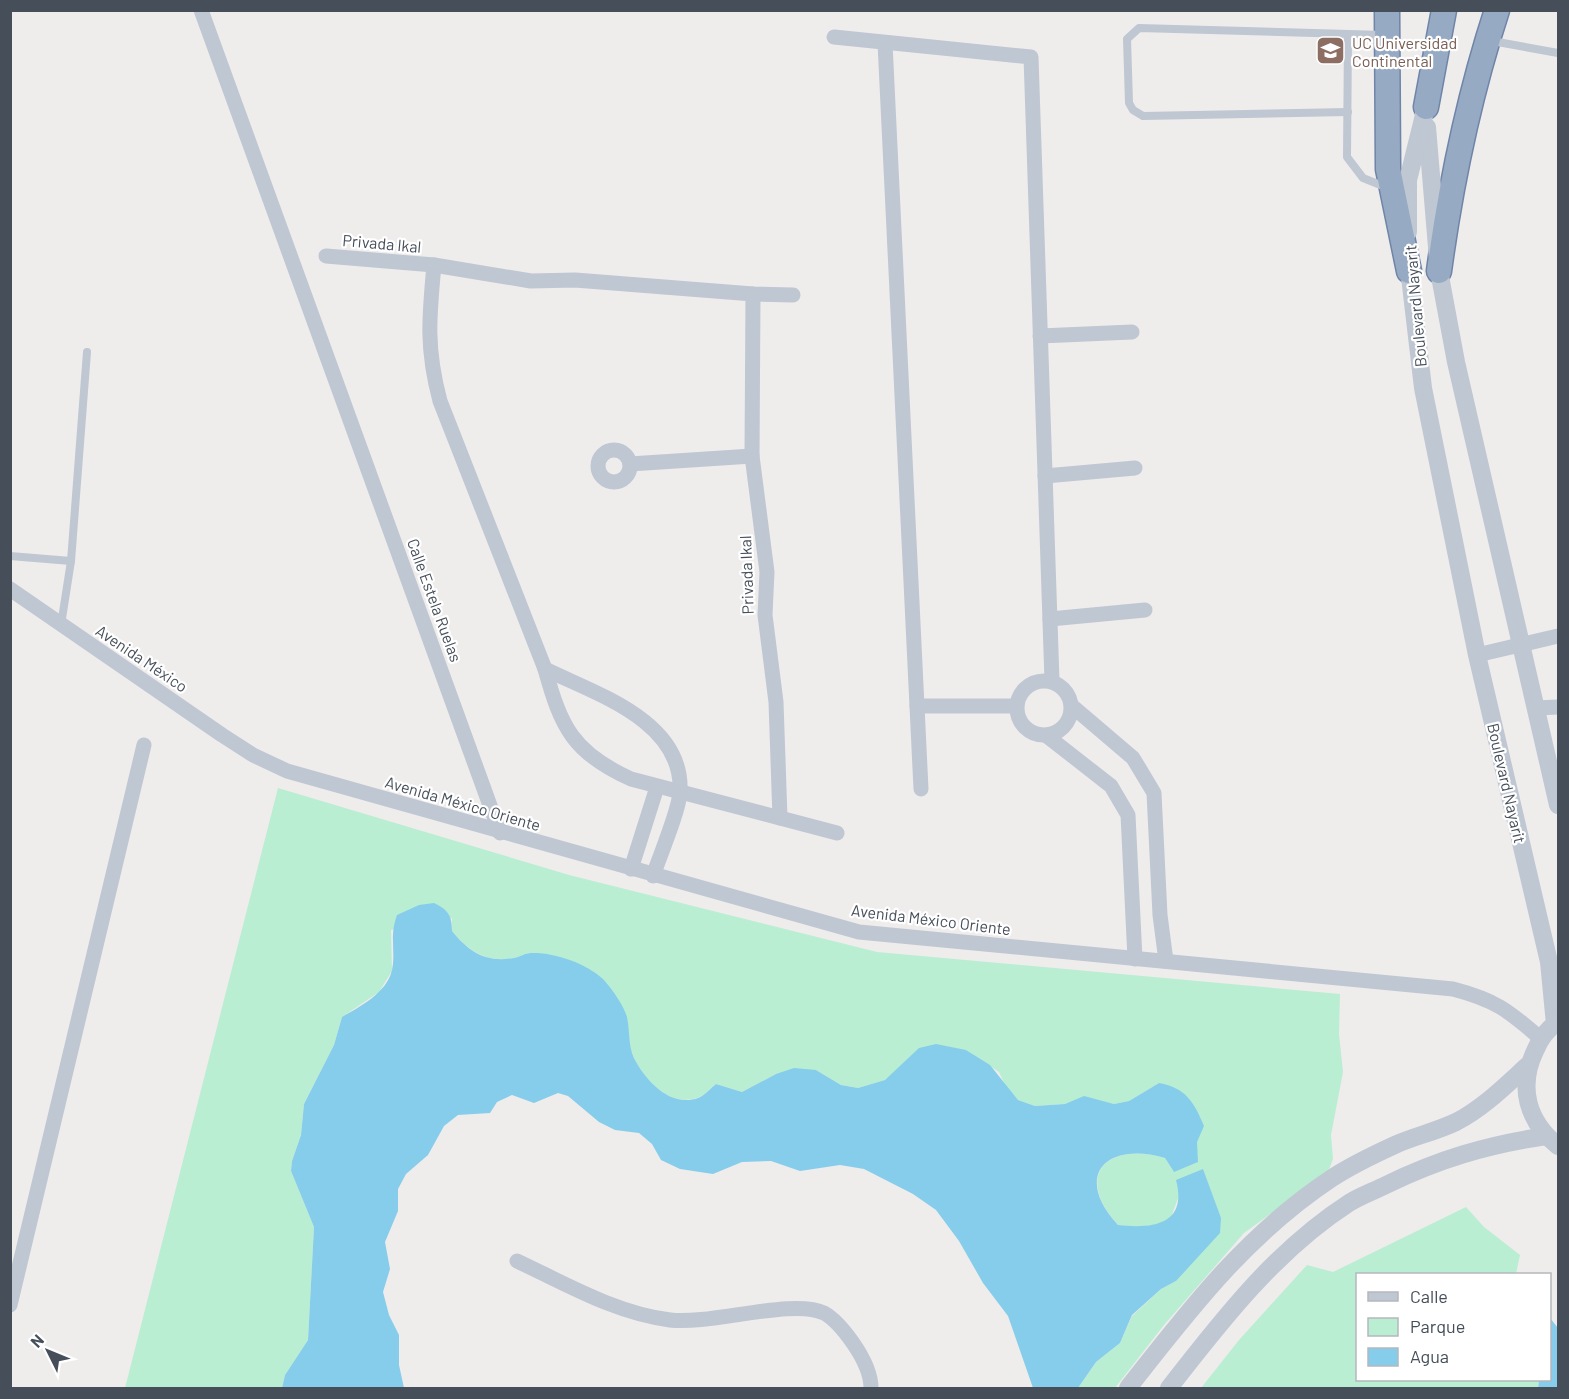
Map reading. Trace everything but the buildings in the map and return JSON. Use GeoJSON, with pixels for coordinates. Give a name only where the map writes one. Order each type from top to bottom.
{"type":"FeatureCollection","features":[{"type":"Feature","properties":{"kind":"highway"},"geometry":{"type":"LineString","coordinates":[[1387,10],[1388,169],[1408,271]]}},
{"type":"Feature","properties":{"kind":"highway"},"geometry":{"type":"LineString","coordinates":[[1426,107],[1444,10]]}},
{"type":"Feature","properties":{"kind":"highway"},"geometry":{"type":"LineString","coordinates":[[1439,271],[1449,194],[1465,119],[1497,10]]}},
{"type":"Feature","properties":{"kind":"street","name":"Calle Estela Ruelas"},"geometry":{"type":"LineString","coordinates":[[201,10],[500,833]]}},
{"type":"Feature","properties":{"kind":"street"},"geometry":{"type":"LineString","coordinates":[[834,38],[1031,57],[1052,681]]}},
{"type":"Feature","properties":{"kind":"street"},"geometry":{"type":"LineString","coordinates":[[885,43],[921,789]]}},
{"type":"Feature","properties":{"kind":"street","name":"Boulevard Nayarit"},"geometry":{"type":"LineString","coordinates":[[1426,107],[1429,182],[1439,271],[1456,362],[1520,646],[1556,785],[1558,805]]}},
{"type":"Feature","properties":{"kind":"street","name":"Boulevard Nayarit"},"geometry":{"type":"LineString","coordinates":[[1426,107],[1408,180],[1408,271],[1423,388],[1477,655],[1548,962],[1557,1023]]}},
{"type":"Feature","properties":{"kind":"street","name":"Privada Ikal"},"geometry":{"type":"LineString","coordinates":[[326,256],[435,266],[531,280],[575,280],[793,295]]}},
{"type":"Feature","properties":{"kind":"street","name":"Privada Ikal"},"geometry":{"type":"LineString","coordinates":[[435,266],[428,329],[431,368],[440,401],[545,669],[557,711],[571,737],[605,768],[657,787],[837,833]]}},
{"type":"Feature","properties":{"kind":"street","name":"Privada Ikal"},"geometry":{"type":"LineString","coordinates":[[753,294],[752,456],[767,572],[765,615],[768,658],[776,702],[780,818]]}},
{"type":"Feature","properties":{"kind":"street"},"geometry":{"type":"LineString","coordinates":[[1040,336],[1132,332]]}},
{"type":"Feature","properties":{"kind":"street"},"geometry":{"type":"LineString","coordinates":[[630,464],[752,456]]}},
{"type":"Feature","properties":{"kind":"street"},"geometry":{"type":"LineString","coordinates":[[1045,476],[1135,468]]}},
{"type":"Feature","properties":{"kind":"street","name":"Avenida México"},"geometry":{"type":"LineString","coordinates":[[10,588],[253,755]]}},
{"type":"Feature","properties":{"kind":"street"},"geometry":{"type":"LineString","coordinates":[[1050,618],[1145,610]]}},
{"type":"Feature","properties":{"kind":"street"},"geometry":{"type":"LineString","coordinates":[[1477,655],[1558,636]]}},
{"type":"Feature","properties":{"kind":"street"},"geometry":{"type":"LineString","coordinates":[[545,669],[649,723],[665,741],[673,759],[680,792],[653,876]]}},
{"type":"Feature","properties":{"kind":"street"},"geometry":{"type":"LineString","coordinates":[[1135,959],[1128,815],[1111,786],[1047,736],[1031,733],[1019,722],[1016,705],[1022,690],[1036,681],[1052,681],[1066,691],[1072,706],[1133,758],[1154,793],[1160,915],[1166,962]]}},
{"type":"Feature","properties":{"kind":"street"},"geometry":{"type":"LineString","coordinates":[[916,706],[1016,705]]}},
{"type":"Feature","properties":{"kind":"street"},"geometry":{"type":"LineString","coordinates":[[1047,736],[1060,731],[1069,720],[1072,706]]}},
{"type":"Feature","properties":{"kind":"street"},"geometry":{"type":"LineString","coordinates":[[1535,708],[1558,707]]}},
{"type":"Feature","properties":{"kind":"street"},"geometry":{"type":"LineString","coordinates":[[10,1305],[144,745]]}},
{"type":"Feature","properties":{"kind":"street","name":"Avenida México Oriente"},"geometry":{"type":"LineString","coordinates":[[253,755],[287,771],[500,833],[859,932],[1453,989],[1486,998],[1515,1016],[1540,1038]]}},
{"type":"Feature","properties":{"kind":"street"},"geometry":{"type":"LineString","coordinates":[[632,869],[657,787]]}},
{"type":"Feature","properties":{"kind":"street"},"geometry":{"type":"LineString","coordinates":[[1552,1141],[1534,1121],[1527,1103],[1525,1085],[1527,1066],[1540,1038],[1557,1023]]}},
{"type":"Feature","properties":{"kind":"street"},"geometry":{"type":"LineString","coordinates":[[1128,1389],[1205,1290],[1252,1240],[1334,1177],[1396,1144],[1456,1121],[1492,1098],[1527,1066]]}},
{"type":"Feature","properties":{"kind":"street"},"geometry":{"type":"LineString","coordinates":[[1169,1389],[1259,1280],[1288,1251],[1349,1203],[1411,1173],[1464,1152],[1552,1141]]}},
{"type":"Feature","properties":{"kind":"street"},"geometry":{"type":"LineString","coordinates":[[1334,1177],[1349,1203]]}},
{"type":"Feature","properties":{"kind":"street"},"geometry":{"type":"LineString","coordinates":[[517,1261],[612,1306],[671,1320],[728,1318],[798,1308],[825,1313],[845,1332],[859,1352],[871,1380],[871,1389]]}},
{"type":"Feature","properties":{"kind":"lane"},"geometry":{"type":"LineString","coordinates":[[1348,112],[1143,116],[1133,110],[1130,103],[1127,39],[1139,27],[1386,35]]}},
{"type":"Feature","properties":{"kind":"lane"},"geometry":{"type":"LineString","coordinates":[[1348,35],[1347,158],[1363,178],[1391,189]]}},
{"type":"Feature","properties":{"kind":"lane"},"geometry":{"type":"LineString","coordinates":[[1487,40],[1558,53]]}},
{"type":"Feature","properties":{"kind":"lane"},"geometry":{"type":"LineString","coordinates":[[62,625],[71,561],[87,352]]}},
{"type":"Feature","properties":{"kind":"lane"},"geometry":{"type":"LineString","coordinates":[[10,556],[71,561]]}},
{"type":"Feature","properties":{"kind":"green space"},"geometry":{"type":"Polygon","coordinates":[[[278,788],[569,875],[877,952],[1340,994],[1339,1034],[1343,1072],[1331,1135],[1333,1159],[1328,1172],[1244,1233],[1164,1325],[1115,1388],[1078,1388],[1096,1362],[1120,1343],[1132,1316],[1161,1289],[1176,1281],[1211,1192],[1203,1170],[1180,1193],[1171,1217],[1162,1224],[1137,1227],[1118,1225],[1105,1207],[1098,1191],[1098,1177],[1103,1166],[1113,1159],[1127,1154],[1165,1158],[1174,1172],[1159,1083],[1129,1101],[1114,1104],[1084,1097],[1065,1104],[1035,1106],[1018,1100],[1006,1087],[999,1072],[966,1050],[901,1067],[885,1080],[858,1088],[841,1085],[816,1070],[776,1074],[742,1092],[716,1084],[697,1098],[687,1100],[676,1098],[658,1089],[637,1064],[628,1037],[627,1018],[529,953],[496,959],[477,953],[452,931],[452,918],[391,930],[392,971],[379,992],[342,1017],[334,1045],[304,1104],[301,1135],[291,1171],[314,1227],[308,1340],[285,1375],[282,1388],[125,1388],[278,788]]]}},
{"type":"Feature","properties":{"kind":"green space"},"geometry":{"type":"Polygon","coordinates":[[[1466,1207],[1484,1227],[1520,1255],[1516,1273],[1356,1273],[1356,1381],[1539,1381],[1538,1388],[1201,1388],[1239,1340],[1307,1265],[1333,1272],[1466,1207]]]}},
{"type":"Feature","properties":{"kind":"water"},"geometry":{"type":"Polygon","coordinates":[[[434,903],[448,914],[452,931],[458,938],[479,954],[504,959],[529,953],[549,954],[579,963],[596,973],[610,987],[625,1012],[631,1048],[639,1066],[660,1090],[678,1099],[698,1098],[716,1084],[742,1092],[776,1074],[794,1068],[816,1070],[841,1085],[858,1088],[885,1080],[919,1048],[936,1044],[966,1050],[990,1065],[1018,1100],[1035,1106],[1065,1104],[1084,1096],[1114,1104],[1129,1101],[1159,1083],[1176,1088],[1188,1097],[1204,1126],[1197,1142],[1198,1162],[1174,1172],[1165,1158],[1127,1154],[1102,1166],[1097,1177],[1098,1191],[1104,1207],[1118,1225],[1154,1224],[1164,1221],[1177,1207],[1176,1180],[1203,1169],[1221,1218],[1220,1233],[1176,1281],[1161,1289],[1132,1315],[1120,1343],[1096,1362],[1078,1388],[1033,1388],[1008,1316],[983,1283],[959,1241],[936,1210],[913,1194],[864,1169],[840,1165],[800,1171],[771,1161],[742,1162],[713,1174],[680,1169],[661,1160],[652,1144],[639,1133],[615,1130],[599,1122],[568,1096],[558,1093],[534,1103],[512,1095],[497,1102],[490,1113],[458,1115],[444,1126],[428,1155],[406,1174],[398,1189],[398,1211],[385,1242],[390,1269],[383,1292],[389,1315],[399,1335],[399,1365],[404,1388],[282,1388],[285,1375],[308,1340],[314,1227],[291,1171],[301,1135],[304,1104],[334,1045],[342,1017],[372,998],[389,978],[393,963],[393,930],[397,915],[419,905],[434,903]]]}},
{"type":"Feature","properties":{"kind":"water"},"geometry":{"type":"Polygon","coordinates":[[[1551,1319],[1558,1328],[1558,1388],[1538,1388],[1539,1381],[1551,1381],[1551,1319]]]}},
{"type":"Feature","properties":{"kind":"place","name":"UC Universidad Continental"},"geometry":{"type":"Point","coordinates":[1331,51]}}]}
